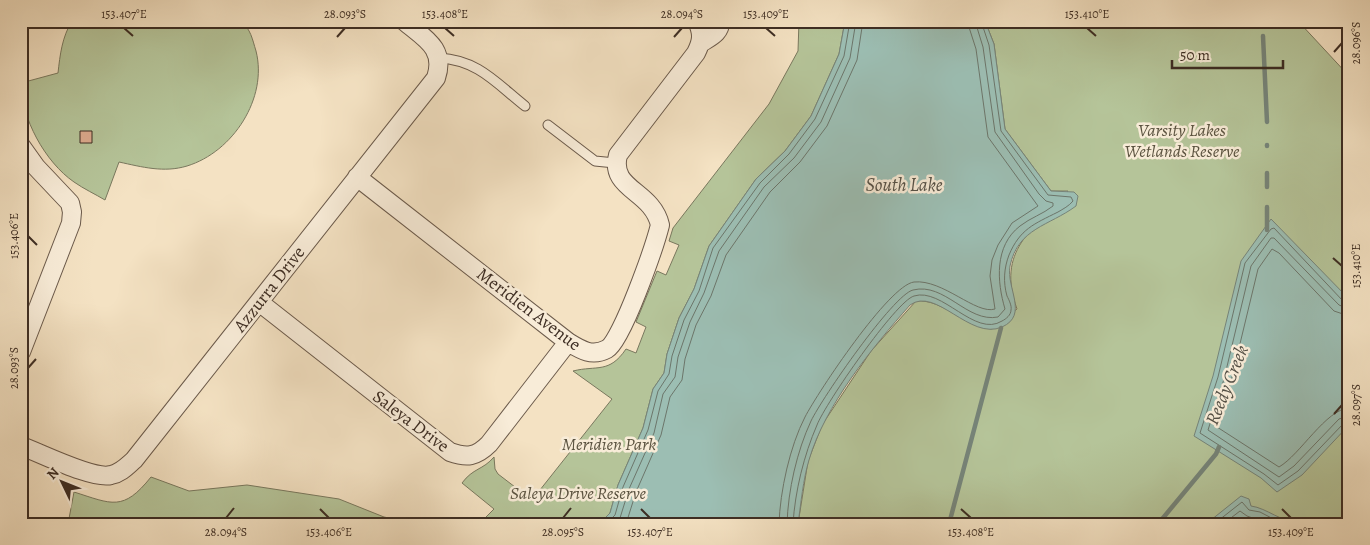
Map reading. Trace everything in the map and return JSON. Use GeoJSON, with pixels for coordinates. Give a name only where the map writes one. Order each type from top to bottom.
{"type":"FeatureCollection","features":[{"type":"Feature","properties":{"kind":"street"},"geometry":{"type":"LineString","coordinates":[[404,21],[433,46],[439,58]]}},
{"type":"Feature","properties":{"kind":"street"},"geometry":{"type":"LineString","coordinates":[[616,163],[623,146],[696,53],[701,42],[702,32],[697,21]]}},
{"type":"Feature","properties":{"kind":"street"},"geometry":{"type":"LineString","coordinates":[[701,42],[715,34],[721,26],[720,21]]}},
{"type":"Feature","properties":{"kind":"street","name":"Azzurra Drive"},"geometry":{"type":"LineString","coordinates":[[21,446],[97,475],[111,476],[123,470],[134,460],[436,78],[439,58]]}},
{"type":"Feature","properties":{"kind":"street"},"geometry":{"type":"LineString","coordinates":[[21,146],[36,167],[70,203],[72,212],[70,223],[21,352]]}},
{"type":"Feature","properties":{"kind":"street","name":"Meridien Avenue"},"geometry":{"type":"LineString","coordinates":[[357,177],[568,342],[584,352],[598,353],[610,348],[625,321],[660,225],[657,213],[651,204],[619,177],[616,163]]}},
{"type":"Feature","properties":{"kind":"street","name":"Saleya Drive"},"geometry":{"type":"LineString","coordinates":[[259,302],[450,452],[461,456],[472,456],[489,444],[568,342]]}},
{"type":"Feature","properties":{"kind":"lane"},"geometry":{"type":"LineString","coordinates":[[439,58],[463,61],[477,67],[525,106]]}},
{"type":"Feature","properties":{"kind":"lane"},"geometry":{"type":"LineString","coordinates":[[548,124],[595,161],[616,163]]}},
{"type":"Feature","properties":{"kind":"green space"},"geometry":{"type":"Polygon","coordinates":[[[72,21],[241,21],[249,31],[256,51],[257,87],[252,104],[232,136],[219,149],[204,159],[187,166],[170,169],[119,162],[105,200],[74,182],[53,163],[44,151],[30,124],[22,96],[21,83],[58,73],[64,40],[72,21]]]}},
{"type":"Feature","properties":{"kind":"green space","name":"Meridien Park"},"geometry":{"type":"Polygon","coordinates":[[[799,21],[845,21],[839,54],[811,116],[785,151],[756,179],[709,246],[694,289],[679,318],[667,354],[664,373],[653,389],[643,428],[618,485],[610,513],[599,524],[450,524],[484,519],[494,509],[462,483],[470,474],[494,457],[495,469],[498,474],[532,500],[612,399],[573,371],[608,365],[620,357],[626,349],[636,353],[646,327],[636,322],[657,271],[666,275],[679,245],[669,241],[673,228],[769,104],[798,51],[799,21]]]}},
{"type":"Feature","properties":{"kind":"green space","name":"Varsity Lakes Wetlands Reserve"},"geometry":{"type":"Polygon","coordinates":[[[985,21],[1298,21],[1349,76],[1349,524],[798,524],[808,461],[822,425],[871,351],[916,301],[936,304],[972,324],[992,329],[1017,309],[1012,289],[1011,271],[1014,256],[1031,230],[1068,191],[1051,191],[1005,129],[994,44],[985,21]]]}},
{"type":"Feature","properties":{"kind":"green space"},"geometry":{"type":"Polygon","coordinates":[[[151,477],[189,491],[247,485],[339,499],[384,517],[418,524],[68,524],[74,492],[98,500],[116,502],[132,496],[151,477]]]}},
{"type":"Feature","properties":{"kind":"water","name":"South Lake"},"geometry":{"type":"Polygon","coordinates":[[[845,21],[985,21],[994,44],[1005,129],[1051,191],[1074,192],[1078,196],[1076,206],[1036,229],[1020,243],[1014,253],[1010,266],[1015,300],[1014,316],[1010,322],[1002,327],[990,329],[978,327],[931,302],[920,301],[910,305],[851,378],[826,419],[816,439],[809,460],[798,524],[599,524],[610,513],[618,485],[643,428],[653,389],[664,373],[667,354],[679,318],[694,289],[709,246],[756,179],[785,151],[811,116],[839,54],[845,21]]]}},
{"type":"Feature","properties":{"kind":"water"},"geometry":{"type":"Polygon","coordinates":[[[1271,219],[1349,299],[1349,425],[1302,475],[1277,492],[1261,478],[1194,436],[1213,376],[1241,261],[1271,219]]]}},
{"type":"Feature","properties":{"kind":"water"},"geometry":{"type":"Polygon","coordinates":[[[1241,496],[1249,499],[1251,506],[1263,509],[1286,520],[1297,521],[1297,524],[1206,524],[1241,496]]]}},
{"type":"Feature","properties":{"kind":"building"},"geometry":{"type":"Polygon","coordinates":[[[80,131],[92,131],[92,143],[80,143],[80,131]]]}},
{"type":"Feature","properties":{"kind":"waterway","name":"Reedy Creek"},"geometry":{"type":"LineString","coordinates":[[1263,36],[1267,122]]}},
{"type":"Feature","properties":{"kind":"waterway","name":"Reedy Creek"},"geometry":{"type":"LineString","coordinates":[[1267,173],[1267,187]]}},
{"type":"Feature","properties":{"kind":"waterway","name":"Reedy Creek"},"geometry":{"type":"LineString","coordinates":[[1267,207],[1267,230]]}},
{"type":"Feature","properties":{"kind":"waterway","name":"Reedy Creek"},"geometry":{"type":"LineString","coordinates":[[949,524],[1001,328]]}},
{"type":"Feature","properties":{"kind":"waterway","name":"Reedy Creek"},"geometry":{"type":"LineString","coordinates":[[1158,524],[1216,454],[1219,447]]}},
{"type":"Feature","properties":{"kind":"park label","name":"Saleya Drive Reserve"},"geometry":{"type":"Point","coordinates":[578,493]}}]}
